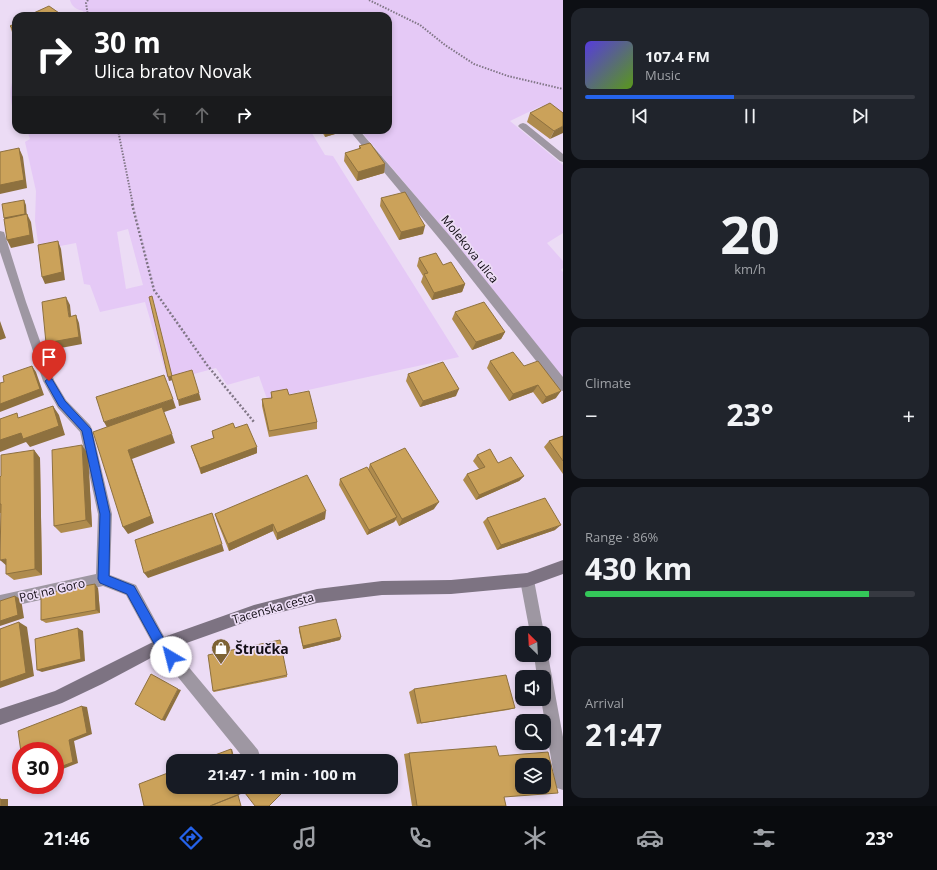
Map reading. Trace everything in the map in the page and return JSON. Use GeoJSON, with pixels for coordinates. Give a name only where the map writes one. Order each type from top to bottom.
{"type":"FeatureCollection","features":[{"type":"Feature","properties":{"kind":"main road","name":"Tacenska cesta"},"geometry":{"type":"LineString","coordinates":[[0,717],[57,698],[97,679],[161,645],[254,612],[317,596],[382,588],[451,587],[527,580],[550,573],[563,567]]}},
{"type":"Feature","properties":{"kind":"street"},"geometry":{"type":"LineString","coordinates":[[523,126],[563,159]]}},
{"type":"Feature","properties":{"kind":"street","name":"Molekova ulica"},"geometry":{"type":"LineString","coordinates":[[357,134],[451,246],[563,386]]}},
{"type":"Feature","properties":{"kind":"street"},"geometry":{"type":"LineString","coordinates":[[0,236],[21,302],[49,381],[62,404],[86,429],[105,514],[103,579],[131,590],[161,645],[250,754]]}},
{"type":"Feature","properties":{"kind":"street","name":"Pot na Goro"},"geometry":{"type":"LineString","coordinates":[[0,602],[103,579]]}},
{"type":"Feature","properties":{"kind":"street"},"geometry":{"type":"LineString","coordinates":[[527,580],[536,626]]}},
{"type":"Feature","properties":{"kind":"street"},"geometry":{"type":"LineString","coordinates":[[542,662],[563,782]]}},
{"type":"Feature","properties":{"kind":"path"},"geometry":{"type":"LineString","coordinates":[[87,12],[86,3],[88,0]]}},
{"type":"Feature","properties":{"kind":"path"},"geometry":{"type":"LineString","coordinates":[[369,0],[420,25],[445,45],[474,64],[508,76],[563,89]]}},
{"type":"Feature","properties":{"kind":"path"},"geometry":{"type":"LineString","coordinates":[[119,134],[129,190],[154,290],[207,365],[254,422]]}},
{"type":"Feature","properties":{"kind":"shaded area"},"geometry":{"type":"Polygon","coordinates":[[[70,0],[563,0],[563,121],[541,106],[510,121],[563,165],[563,233],[547,243],[563,261],[563,268],[561,270],[563,272],[563,378],[430,213],[363,134],[392,134],[392,12],[83,12],[72,4],[70,0]]]}},
{"type":"Feature","properties":{"kind":"shaded area"},"geometry":{"type":"Polygon","coordinates":[[[12,83],[12,104],[11,98],[12,83]]]}},
{"type":"Feature","properties":{"kind":"shaded area"},"geometry":{"type":"Polygon","coordinates":[[[28,134],[312,134],[325,155],[333,156],[459,357],[267,399],[259,376],[227,385],[216,368],[168,381],[145,302],[100,312],[90,285],[84,284],[76,243],[39,250],[35,221],[36,191],[25,142],[30,139],[28,134]],[[128,229],[117,232],[126,289],[143,285],[128,229]]]}},
{"type":"Feature","properties":{"kind":"building"},"geometry":{"type":"Polygon","coordinates":[[[49,6],[58,12],[36,12],[49,6]]]}},
{"type":"Feature","properties":{"kind":"building"},"geometry":{"type":"Polygon","coordinates":[[[550,103],[563,113],[563,126],[554,131],[530,113],[550,103]]]}},
{"type":"Feature","properties":{"kind":"building"},"geometry":{"type":"Polygon","coordinates":[[[370,143],[385,164],[358,172],[345,153],[361,148],[359,146],[370,143]]]}},
{"type":"Feature","properties":{"kind":"building"},"geometry":{"type":"Polygon","coordinates":[[[19,148],[24,180],[0,185],[0,152],[19,148]]]}},
{"type":"Feature","properties":{"kind":"building"},"geometry":{"type":"Polygon","coordinates":[[[405,192],[425,226],[401,232],[381,198],[405,192]]]}},
{"type":"Feature","properties":{"kind":"building"},"geometry":{"type":"Polygon","coordinates":[[[24,200],[25,214],[4,218],[2,204],[24,200]]]}},
{"type":"Feature","properties":{"kind":"building"},"geometry":{"type":"Polygon","coordinates":[[[27,214],[30,235],[7,240],[4,219],[27,214]]]}},
{"type":"Feature","properties":{"kind":"building"},"geometry":{"type":"Polygon","coordinates":[[[58,241],[62,272],[42,277],[38,245],[58,241]]]}},
{"type":"Feature","properties":{"kind":"building"},"geometry":{"type":"Polygon","coordinates":[[[436,253],[443,265],[451,262],[465,284],[434,293],[424,274],[428,273],[419,258],[436,253]]]}},
{"type":"Feature","properties":{"kind":"building"},"geometry":{"type":"Polygon","coordinates":[[[152,296],[172,376],[168,377],[149,297],[152,296]]]}},
{"type":"Feature","properties":{"kind":"building"},"geometry":{"type":"Polygon","coordinates":[[[66,297],[69,317],[76,315],[79,337],[46,343],[42,302],[66,297]]]}},
{"type":"Feature","properties":{"kind":"building"},"geometry":{"type":"Polygon","coordinates":[[[484,302],[505,332],[476,342],[455,312],[484,302]]]}},
{"type":"Feature","properties":{"kind":"building"},"geometry":{"type":"Polygon","coordinates":[[[513,352],[524,366],[538,361],[561,391],[546,397],[538,385],[513,394],[490,361],[513,352]]]}},
{"type":"Feature","properties":{"kind":"building"},"geometry":{"type":"Polygon","coordinates":[[[443,362],[459,389],[423,401],[408,374],[443,362]]]}},
{"type":"Feature","properties":{"kind":"building"},"geometry":{"type":"Polygon","coordinates":[[[32,366],[40,389],[0,404],[0,383],[4,382],[3,376],[32,366]]]}},
{"type":"Feature","properties":{"kind":"building"},"geometry":{"type":"Polygon","coordinates":[[[192,370],[199,393],[178,400],[171,376],[192,370]]]}},
{"type":"Feature","properties":{"kind":"building"},"geometry":{"type":"Polygon","coordinates":[[[164,375],[173,399],[104,422],[96,397],[164,375]]]}},
{"type":"Feature","properties":{"kind":"building"},"geometry":{"type":"Polygon","coordinates":[[[287,389],[289,395],[309,391],[317,422],[269,431],[262,399],[272,398],[271,392],[287,389]]]}},
{"type":"Feature","properties":{"kind":"building"},"geometry":{"type":"Polygon","coordinates":[[[53,406],[59,426],[23,439],[21,433],[0,440],[0,419],[17,413],[18,418],[53,406]]]}},
{"type":"Feature","properties":{"kind":"building"},"geometry":{"type":"Polygon","coordinates":[[[162,407],[172,434],[128,450],[151,516],[123,527],[93,432],[162,407]]]}},
{"type":"Feature","properties":{"kind":"building"},"geometry":{"type":"Polygon","coordinates":[[[233,423],[235,428],[247,424],[257,447],[200,468],[191,446],[214,438],[212,431],[233,423]]]}},
{"type":"Feature","properties":{"kind":"building"},"geometry":{"type":"Polygon","coordinates":[[[563,436],[563,461],[549,441],[563,436]]]}},
{"type":"Feature","properties":{"kind":"building"},"geometry":{"type":"Polygon","coordinates":[[[82,445],[86,520],[54,526],[52,450],[82,445]]]}},
{"type":"Feature","properties":{"kind":"building"},"geometry":{"type":"Polygon","coordinates":[[[405,448],[439,502],[402,519],[370,464],[405,448]]]}},
{"type":"Feature","properties":{"kind":"building"},"geometry":{"type":"Polygon","coordinates":[[[490,449],[498,463],[511,457],[524,476],[479,495],[467,474],[485,467],[477,455],[490,449]]]}},
{"type":"Feature","properties":{"kind":"building"},"geometry":{"type":"Polygon","coordinates":[[[34,450],[35,569],[6,574],[6,559],[0,560],[1,455],[34,450]]]}},
{"type":"Feature","properties":{"kind":"building"},"geometry":{"type":"Polygon","coordinates":[[[367,467],[397,517],[369,530],[340,479],[367,467]]]}},
{"type":"Feature","properties":{"kind":"building"},"geometry":{"type":"Polygon","coordinates":[[[307,475],[326,511],[277,533],[273,524],[228,544],[215,514],[307,475]]]}},
{"type":"Feature","properties":{"kind":"building"},"geometry":{"type":"Polygon","coordinates":[[[545,498],[561,525],[501,545],[487,518],[545,498]]]}},
{"type":"Feature","properties":{"kind":"building"},"geometry":{"type":"Polygon","coordinates":[[[212,513],[222,544],[144,573],[135,540],[212,513]]]}},
{"type":"Feature","properties":{"kind":"building"},"geometry":{"type":"Polygon","coordinates":[[[95,584],[96,610],[41,620],[41,594],[95,584]]]}},
{"type":"Feature","properties":{"kind":"building"},"geometry":{"type":"Polygon","coordinates":[[[15,596],[18,615],[0,621],[0,601],[15,596]]]}},
{"type":"Feature","properties":{"kind":"building"},"geometry":{"type":"Polygon","coordinates":[[[336,619],[341,637],[303,646],[299,627],[336,619]]]}},
{"type":"Feature","properties":{"kind":"building"},"geometry":{"type":"Polygon","coordinates":[[[19,622],[26,673],[0,682],[0,629],[19,622]]]}},
{"type":"Feature","properties":{"kind":"building"},"geometry":{"type":"Polygon","coordinates":[[[78,628],[81,659],[37,670],[35,639],[78,628]]]}},
{"type":"Feature","properties":{"kind":"building"},"geometry":{"type":"Polygon","coordinates":[[[280,640],[287,675],[213,691],[208,655],[280,640]]]}},
{"type":"Feature","properties":{"kind":"building"},"geometry":{"type":"Polygon","coordinates":[[[151,674],[178,689],[162,720],[135,704],[151,674]]]}},
{"type":"Feature","properties":{"kind":"building"},"geometry":{"type":"Polygon","coordinates":[[[506,675],[515,708],[421,723],[414,689],[506,675]]]}},
{"type":"Feature","properties":{"kind":"building"},"geometry":{"type":"Polygon","coordinates":[[[82,706],[87,733],[69,740],[73,762],[64,766],[64,742],[20,742],[18,731],[82,706]]]}},
{"type":"Feature","properties":{"kind":"building"},"geometry":{"type":"Polygon","coordinates":[[[496,746],[499,756],[548,752],[549,758],[515,758],[515,794],[544,794],[504,797],[506,806],[417,806],[409,753],[496,746]]]}},
{"type":"Feature","properties":{"kind":"building"},"geometry":{"type":"Polygon","coordinates":[[[231,749],[232,754],[218,754],[231,749]]]}},
{"type":"Feature","properties":{"kind":"building"},"geometry":{"type":"Polygon","coordinates":[[[551,764],[558,793],[551,794],[551,764]]]}},
{"type":"Feature","properties":{"kind":"building"},"geometry":{"type":"Polygon","coordinates":[[[166,774],[166,794],[240,794],[210,806],[144,806],[139,784],[166,774]]]}},
{"type":"Feature","properties":{"kind":"building"},"geometry":{"type":"Polygon","coordinates":[[[246,794],[281,794],[269,806],[255,806],[246,794]]]}},
{"type":"Feature","properties":{"kind":"building"},"geometry":{"type":"Polygon","coordinates":[[[238,795],[241,806],[210,806],[238,795]]]}},
{"type":"Feature","properties":{"kind":"place","name":"Štručka"},"geometry":{"type":"Point","coordinates":[221,665]}},
{"type":"Feature","properties":{"kind":"route"},"geometry":{"type":"LineString","coordinates":[[49,381],[62,404],[86,429],[105,514],[103,579],[131,590],[161,645],[171,657]]}}]}
